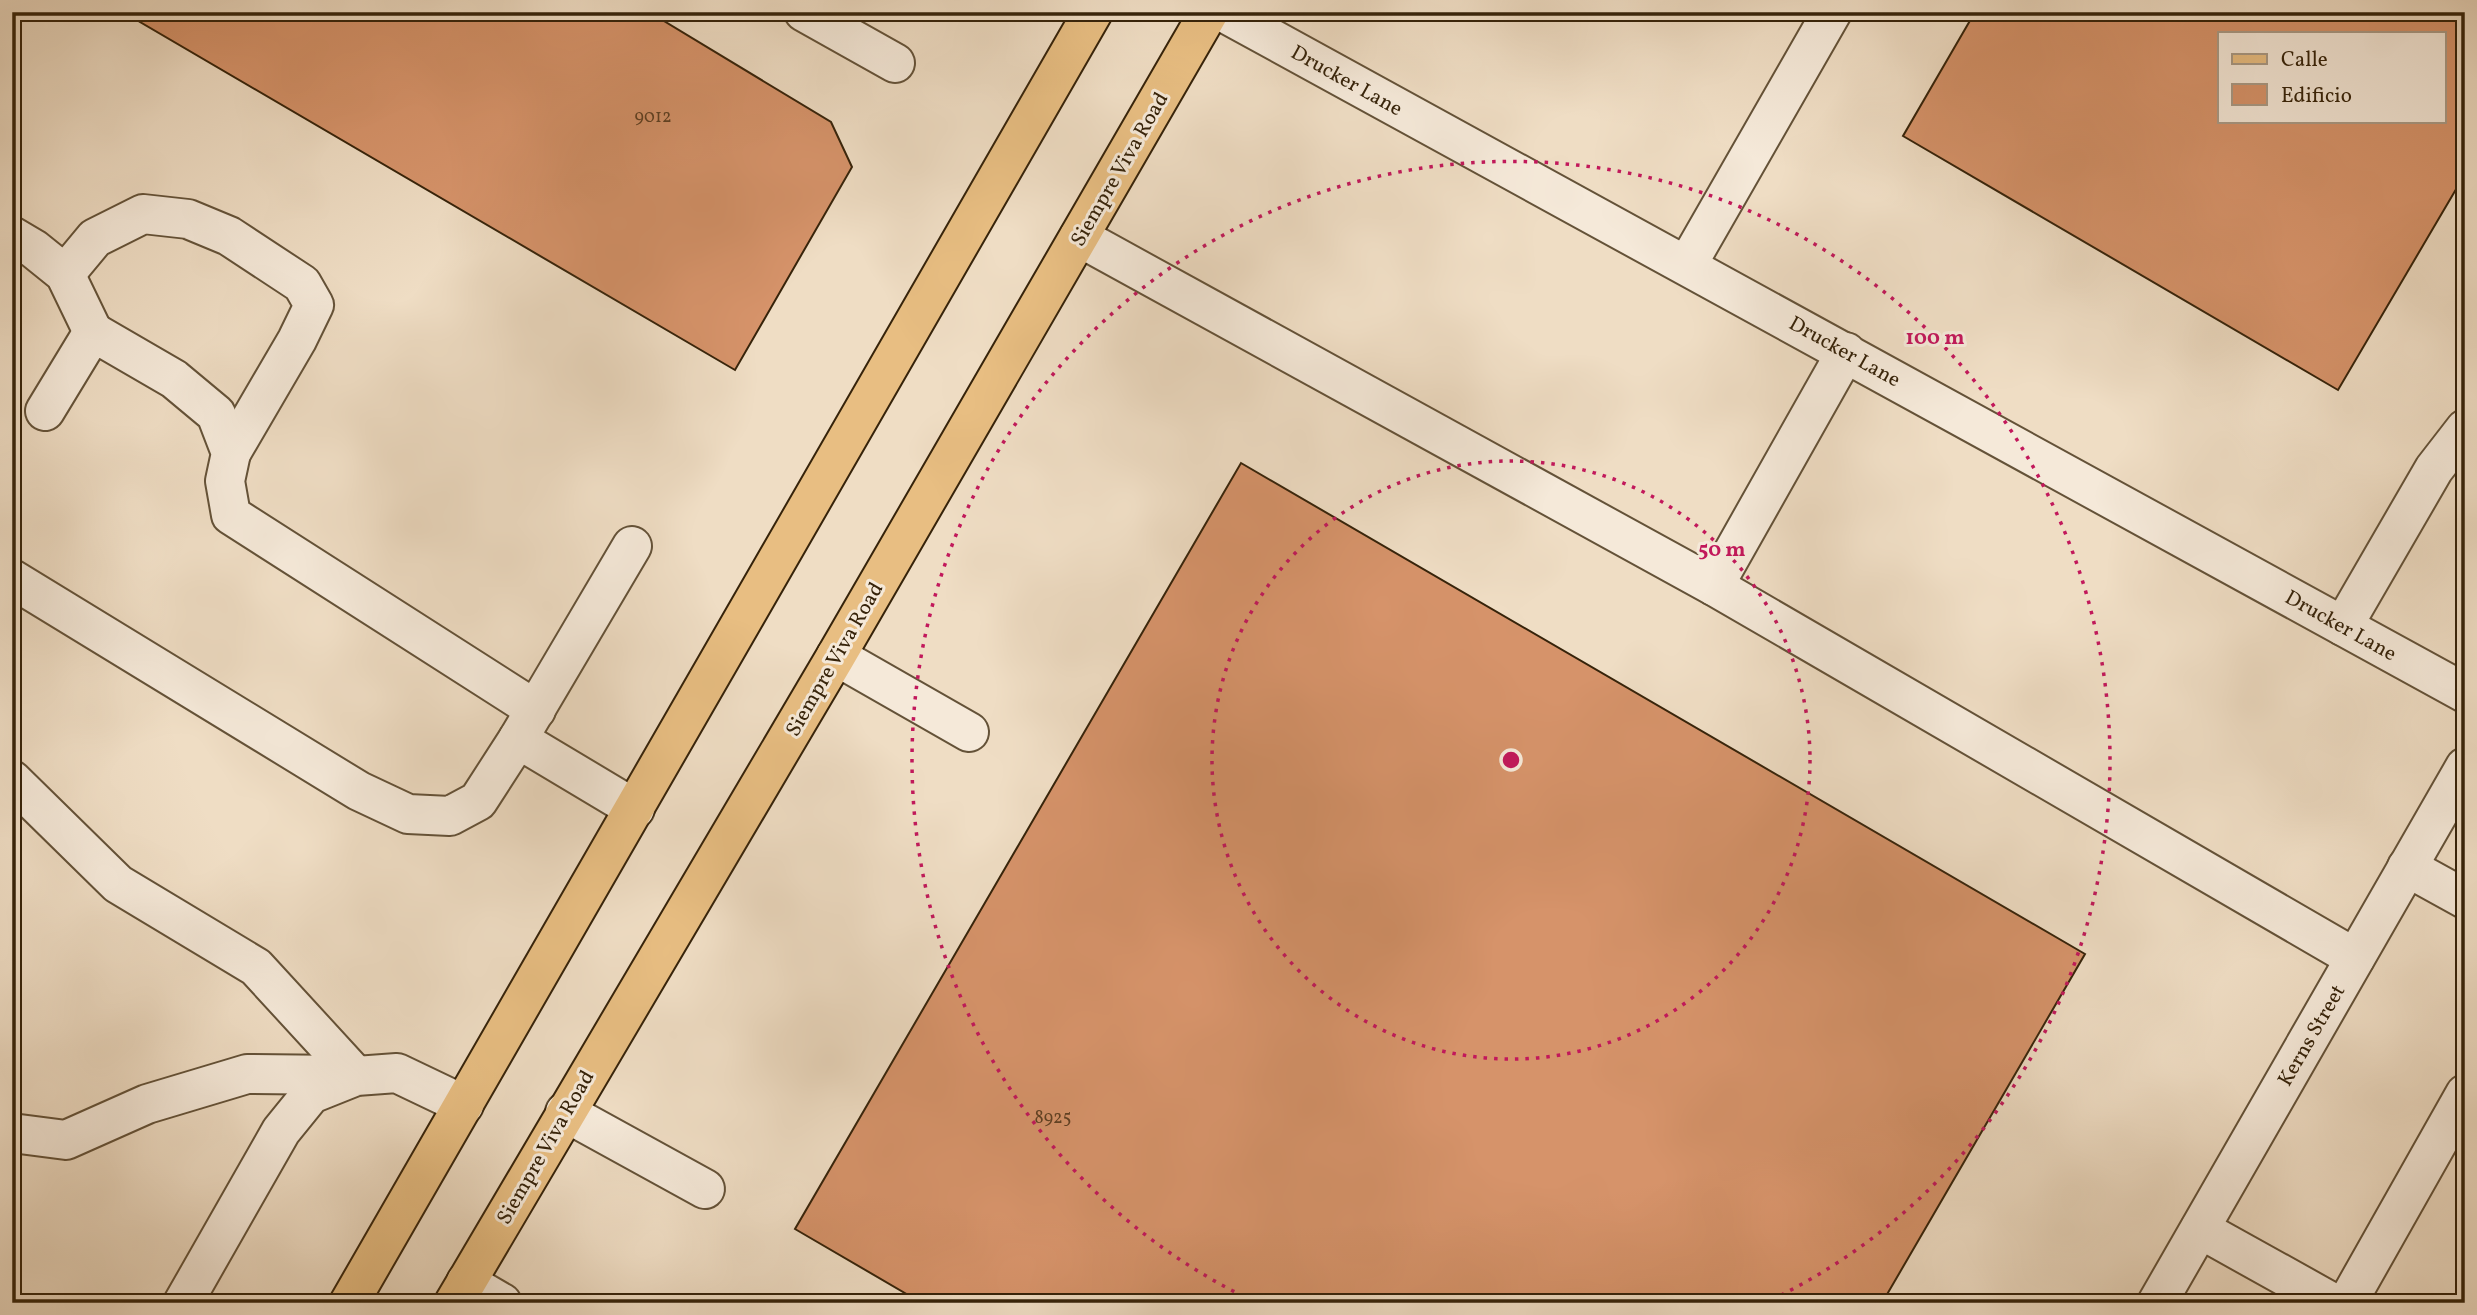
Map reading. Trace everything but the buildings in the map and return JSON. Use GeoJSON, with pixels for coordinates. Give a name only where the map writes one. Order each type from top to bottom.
{"type":"FeatureCollection","features":[{"type":"Feature","properties":{"kind":"main road"},"geometry":{"type":"LineString","coordinates":[[349,1303],[1093,12]]}},
{"type":"Feature","properties":{"kind":"main road","name":"Siempre Viva Road"},"geometry":{"type":"LineString","coordinates":[[460,1292],[836,656],[1209,12]]}},
{"type":"Feature","properties":{"kind":"street"},"geometry":{"type":"LineString","coordinates":[[804,12],[895,64]]}},
{"type":"Feature","properties":{"kind":"street","name":"Drucker Lane"},"geometry":{"type":"LineString","coordinates":[[1223,12],[2465,693]]}},
{"type":"Feature","properties":{"kind":"street"},"geometry":{"type":"LineString","coordinates":[[1687,265],[1832,12]]}},
{"type":"Feature","properties":{"kind":"street"},"geometry":{"type":"LineString","coordinates":[[65,274],[95,238],[143,214],[188,219],[229,236],[302,284],[314,305],[297,340],[231,453],[225,481],[231,515],[527,725],[635,810]]}},
{"type":"Feature","properties":{"kind":"street"},"geometry":{"type":"LineString","coordinates":[[12,236],[34,249],[65,274],[93,332],[174,379],[216,414],[231,453]]}},
{"type":"Feature","properties":{"kind":"street"},"geometry":{"type":"LineString","coordinates":[[1079,237],[1714,586],[2355,958]]}},
{"type":"Feature","properties":{"kind":"street"},"geometry":{"type":"LineString","coordinates":[[45,411],[93,332]]}},
{"type":"Feature","properties":{"kind":"street"},"geometry":{"type":"LineString","coordinates":[[1714,586],[1846,352]]}},
{"type":"Feature","properties":{"kind":"street"},"geometry":{"type":"LineString","coordinates":[[2343,626],[2434,469],[2465,429]]}},
{"type":"Feature","properties":{"kind":"street"},"geometry":{"type":"LineString","coordinates":[[12,579],[359,791],[408,814],[450,816],[478,801],[527,725],[632,546]]}},
{"type":"Feature","properties":{"kind":"street"},"geometry":{"type":"LineString","coordinates":[[836,656],[969,732]]}},
{"type":"Feature","properties":{"kind":"street","name":"Kerns Street"},"geometry":{"type":"LineString","coordinates":[[2157,1303],[2465,767]]}},
{"type":"Feature","properties":{"kind":"street"},"geometry":{"type":"LineString","coordinates":[[12,779],[118,884],[256,967],[356,1076]]}},
{"type":"Feature","properties":{"kind":"street"},"geometry":{"type":"LineString","coordinates":[[2407,867],[2465,899]]}},
{"type":"Feature","properties":{"kind":"street"},"geometry":{"type":"LineString","coordinates":[[12,1133],[66,1140],[147,1104],[247,1074],[356,1076],[397,1073],[464,1105]]}},
{"type":"Feature","properties":{"kind":"street"},"geometry":{"type":"LineString","coordinates":[[183,1303],[281,1131],[311,1094],[356,1076]]}},
{"type":"Feature","properties":{"kind":"street"},"geometry":{"type":"LineString","coordinates":[[2347,1303],[2465,1094]]}},
{"type":"Feature","properties":{"kind":"street"},"geometry":{"type":"LineString","coordinates":[[565,1112],[705,1189]]}},
{"type":"Feature","properties":{"kind":"street"},"geometry":{"type":"LineString","coordinates":[[2200,1229],[2333,1303]]}},
{"type":"Feature","properties":{"kind":"street"},"geometry":{"type":"LineString","coordinates":[[460,1292],[502,1303]]}}]}
